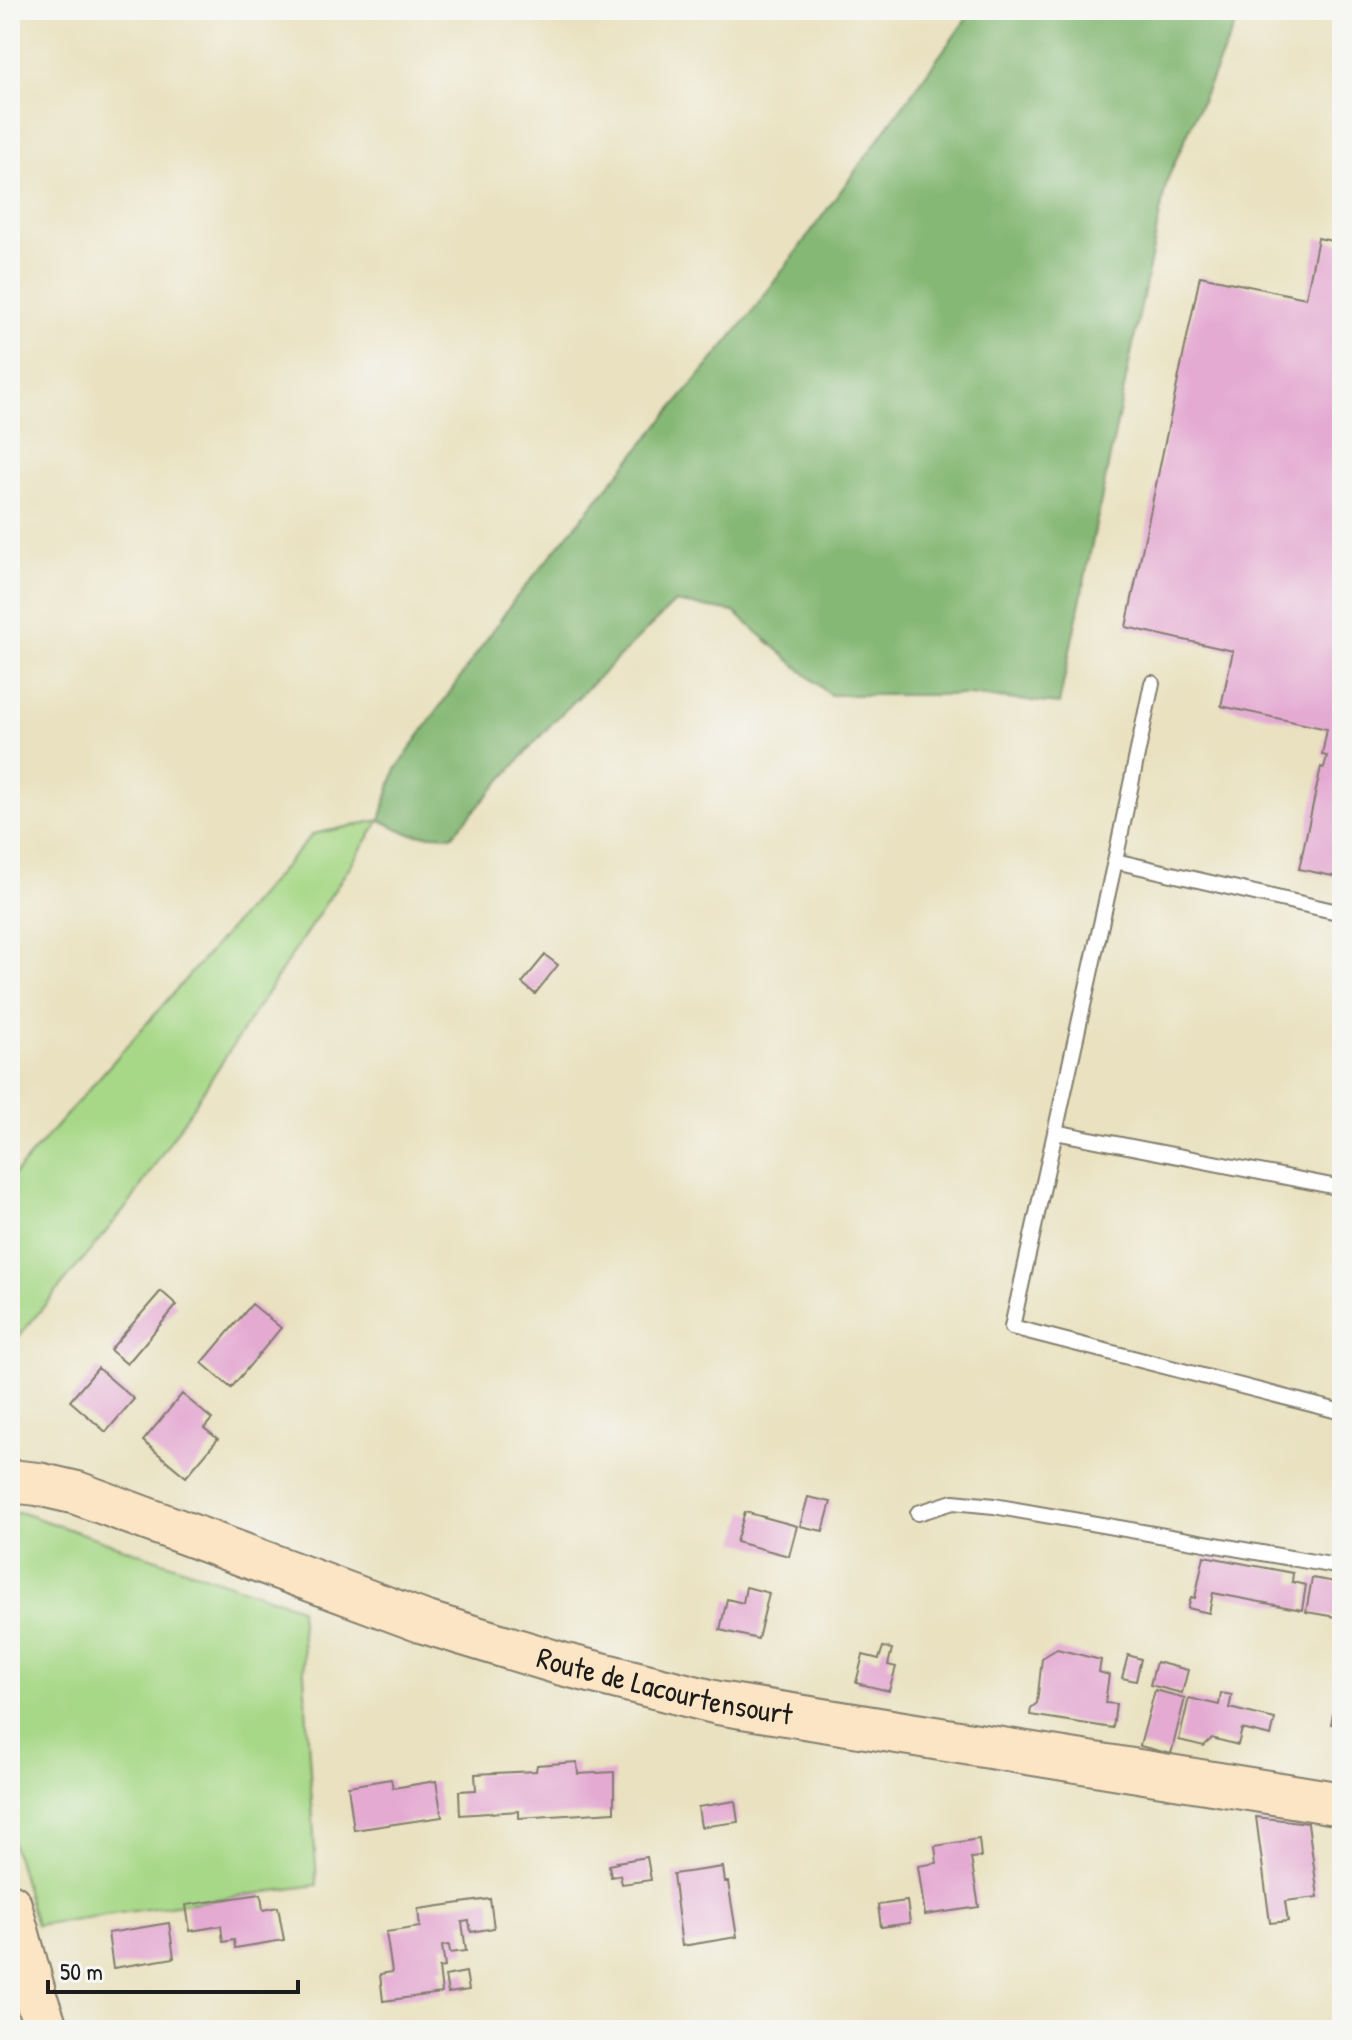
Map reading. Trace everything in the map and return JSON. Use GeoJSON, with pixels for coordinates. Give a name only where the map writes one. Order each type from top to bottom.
{"type":"FeatureCollection","features":[{"type":"Feature","properties":{"kind":"main road","name":"Route de Lacourtensourt"},"geometry":{"type":"LineString","coordinates":[[10,1481],[77,1493],[424,1622],[562,1664],[718,1703],[1342,1804]]}},
{"type":"Feature","properties":{"kind":"main road"},"geometry":{"type":"LineString","coordinates":[[10,1905],[47,2030]]}},
{"type":"Feature","properties":{"kind":"lane"},"geometry":{"type":"LineString","coordinates":[[1152,683],[1012,1327],[1342,1412]]}},
{"type":"Feature","properties":{"kind":"lane"},"geometry":{"type":"LineString","coordinates":[[1115,861],[1342,913]]}},
{"type":"Feature","properties":{"kind":"lane"},"geometry":{"type":"LineString","coordinates":[[1055,1132],[1342,1188]]}},
{"type":"Feature","properties":{"kind":"lane"},"geometry":{"type":"LineString","coordinates":[[918,1513],[953,1502],[994,1506],[1342,1567]]}},
{"type":"Feature","properties":{"kind":"green space"},"geometry":{"type":"Polygon","coordinates":[[[973,10],[1242,10],[1167,180],[1059,704],[968,695],[830,695],[734,612],[675,602],[553,722],[452,836],[410,834],[380,820],[395,771],[514,600],[750,315],[973,10]]]}},
{"type":"Feature","properties":{"kind":"green space"},"geometry":{"type":"Polygon","coordinates":[[[380,820],[130,1203],[10,1347],[10,1179],[313,834],[380,820]]]}},
{"type":"Feature","properties":{"kind":"green space"},"geometry":{"type":"Polygon","coordinates":[[[10,1513],[22,1513],[300,1608],[317,1885],[36,1925],[10,1834],[10,1513]]]}},
{"type":"Feature","properties":{"kind":"building"},"geometry":{"type":"Polygon","coordinates":[[[1318,238],[1342,243],[1342,878],[1299,869],[1321,767],[1324,768],[1327,756],[1322,755],[1327,729],[1221,706],[1233,651],[1126,627],[1200,276],[1306,298],[1318,238]]]}},
{"type":"Feature","properties":{"kind":"building"},"geometry":{"type":"Polygon","coordinates":[[[545,955],[558,965],[535,994],[522,983],[545,955]]]}},
{"type":"Feature","properties":{"kind":"building"},"geometry":{"type":"Polygon","coordinates":[[[161,1291],[177,1305],[127,1364],[110,1350],[161,1291]]]}},
{"type":"Feature","properties":{"kind":"building"},"geometry":{"type":"Polygon","coordinates":[[[252,1304],[281,1328],[231,1388],[202,1363],[252,1304]]]}},
{"type":"Feature","properties":{"kind":"building"},"geometry":{"type":"Polygon","coordinates":[[[98,1368],[134,1399],[106,1432],[70,1401],[98,1368]]]}},
{"type":"Feature","properties":{"kind":"building"},"geometry":{"type":"Polygon","coordinates":[[[182,1394],[212,1419],[204,1428],[218,1439],[186,1477],[143,1441],[182,1394]]]}},
{"type":"Feature","properties":{"kind":"building"},"geometry":{"type":"Polygon","coordinates":[[[808,1497],[831,1502],[823,1531],[800,1526],[808,1497]]]}},
{"type":"Feature","properties":{"kind":"building"},"geometry":{"type":"Polygon","coordinates":[[[745,1512],[797,1526],[789,1556],[736,1542],[745,1512]]]}},
{"type":"Feature","properties":{"kind":"building"},"geometry":{"type":"Polygon","coordinates":[[[1204,1556],[1293,1573],[1292,1582],[1306,1585],[1302,1610],[1213,1593],[1209,1613],[1188,1608],[1191,1597],[1195,1598],[1204,1556]]]}},
{"type":"Feature","properties":{"kind":"building"},"geometry":{"type":"Polygon","coordinates":[[[1312,1578],[1342,1583],[1342,1618],[1306,1612],[1312,1578]]]}},
{"type":"Feature","properties":{"kind":"building"},"geometry":{"type":"Polygon","coordinates":[[[746,1587],[769,1593],[758,1639],[720,1630],[727,1599],[743,1603],[746,1587]]]}},
{"type":"Feature","properties":{"kind":"building"},"geometry":{"type":"Polygon","coordinates":[[[883,1647],[892,1649],[888,1665],[896,1667],[889,1691],[856,1683],[863,1655],[879,1659],[883,1647]]]}},
{"type":"Feature","properties":{"kind":"building"},"geometry":{"type":"Polygon","coordinates":[[[1057,1649],[1101,1660],[1099,1672],[1109,1675],[1105,1703],[1116,1704],[1113,1728],[1030,1715],[1031,1708],[1037,1703],[1042,1658],[1057,1649]]]}},
{"type":"Feature","properties":{"kind":"building"},"geometry":{"type":"Polygon","coordinates":[[[1128,1655],[1141,1659],[1136,1681],[1122,1678],[1128,1655]]]}},
{"type":"Feature","properties":{"kind":"building"},"geometry":{"type":"Polygon","coordinates":[[[1156,1662],[1188,1670],[1182,1693],[1150,1685],[1156,1662]]]}},
{"type":"Feature","properties":{"kind":"building"},"geometry":{"type":"Polygon","coordinates":[[[1155,1690],[1185,1698],[1171,1754],[1140,1746],[1155,1690]]]}},
{"type":"Feature","properties":{"kind":"building"},"geometry":{"type":"Polygon","coordinates":[[[1221,1693],[1232,1695],[1229,1708],[1275,1719],[1271,1736],[1242,1729],[1238,1745],[1212,1738],[1204,1746],[1179,1740],[1189,1698],[1219,1705],[1221,1693]]]}},
{"type":"Feature","properties":{"kind":"building"},"geometry":{"type":"Polygon","coordinates":[[[1335,1704],[1342,1706],[1342,1726],[1331,1724],[1335,1704]]]}},
{"type":"Feature","properties":{"kind":"building"},"geometry":{"type":"Polygon","coordinates":[[[577,1762],[578,1774],[614,1772],[614,1812],[519,1818],[519,1811],[460,1815],[459,1791],[476,1790],[475,1774],[536,1771],[537,1765],[577,1762]]]}},
{"type":"Feature","properties":{"kind":"building"},"geometry":{"type":"Polygon","coordinates":[[[391,1779],[393,1788],[436,1781],[442,1817],[354,1830],[348,1786],[391,1779]]]}},
{"type":"Feature","properties":{"kind":"building"},"geometry":{"type":"Polygon","coordinates":[[[735,1801],[738,1822],[701,1827],[698,1807],[735,1801]]]}},
{"type":"Feature","properties":{"kind":"building"},"geometry":{"type":"Polygon","coordinates":[[[1256,1817],[1308,1823],[1318,1897],[1285,1901],[1288,1921],[1270,1923],[1256,1817]]]}},
{"type":"Feature","properties":{"kind":"building"},"geometry":{"type":"Polygon","coordinates":[[[979,1839],[981,1857],[971,1858],[979,1907],[925,1915],[918,1866],[937,1863],[935,1846],[979,1839]]]}},
{"type":"Feature","properties":{"kind":"building"},"geometry":{"type":"Polygon","coordinates":[[[647,1857],[651,1880],[622,1884],[620,1875],[611,1877],[609,1865],[647,1857]]]}},
{"type":"Feature","properties":{"kind":"building"},"geometry":{"type":"Polygon","coordinates":[[[723,1867],[737,1937],[682,1946],[673,1874],[723,1867]]]}},
{"type":"Feature","properties":{"kind":"building"},"geometry":{"type":"Polygon","coordinates":[[[261,1894],[263,1910],[278,1907],[284,1940],[235,1948],[234,1940],[223,1942],[221,1926],[190,1931],[186,1905],[261,1894]]]}},
{"type":"Feature","properties":{"kind":"building"},"geometry":{"type":"Polygon","coordinates":[[[490,1899],[494,1928],[471,1932],[469,1921],[462,1922],[466,1951],[450,1953],[449,1945],[442,1946],[445,1967],[439,1968],[442,1993],[383,2001],[380,1974],[392,1972],[386,1932],[420,1927],[418,1909],[490,1899]]]}},
{"type":"Feature","properties":{"kind":"building"},"geometry":{"type":"Polygon","coordinates":[[[907,1901],[910,1923],[881,1927],[878,1905],[907,1901]]]}},
{"type":"Feature","properties":{"kind":"building"},"geometry":{"type":"Polygon","coordinates":[[[169,1923],[174,1958],[113,1968],[108,1933],[169,1923]]]}},
{"type":"Feature","properties":{"kind":"building"},"geometry":{"type":"Polygon","coordinates":[[[466,1972],[469,1990],[448,1993],[445,1976],[466,1972]]]}}]}
